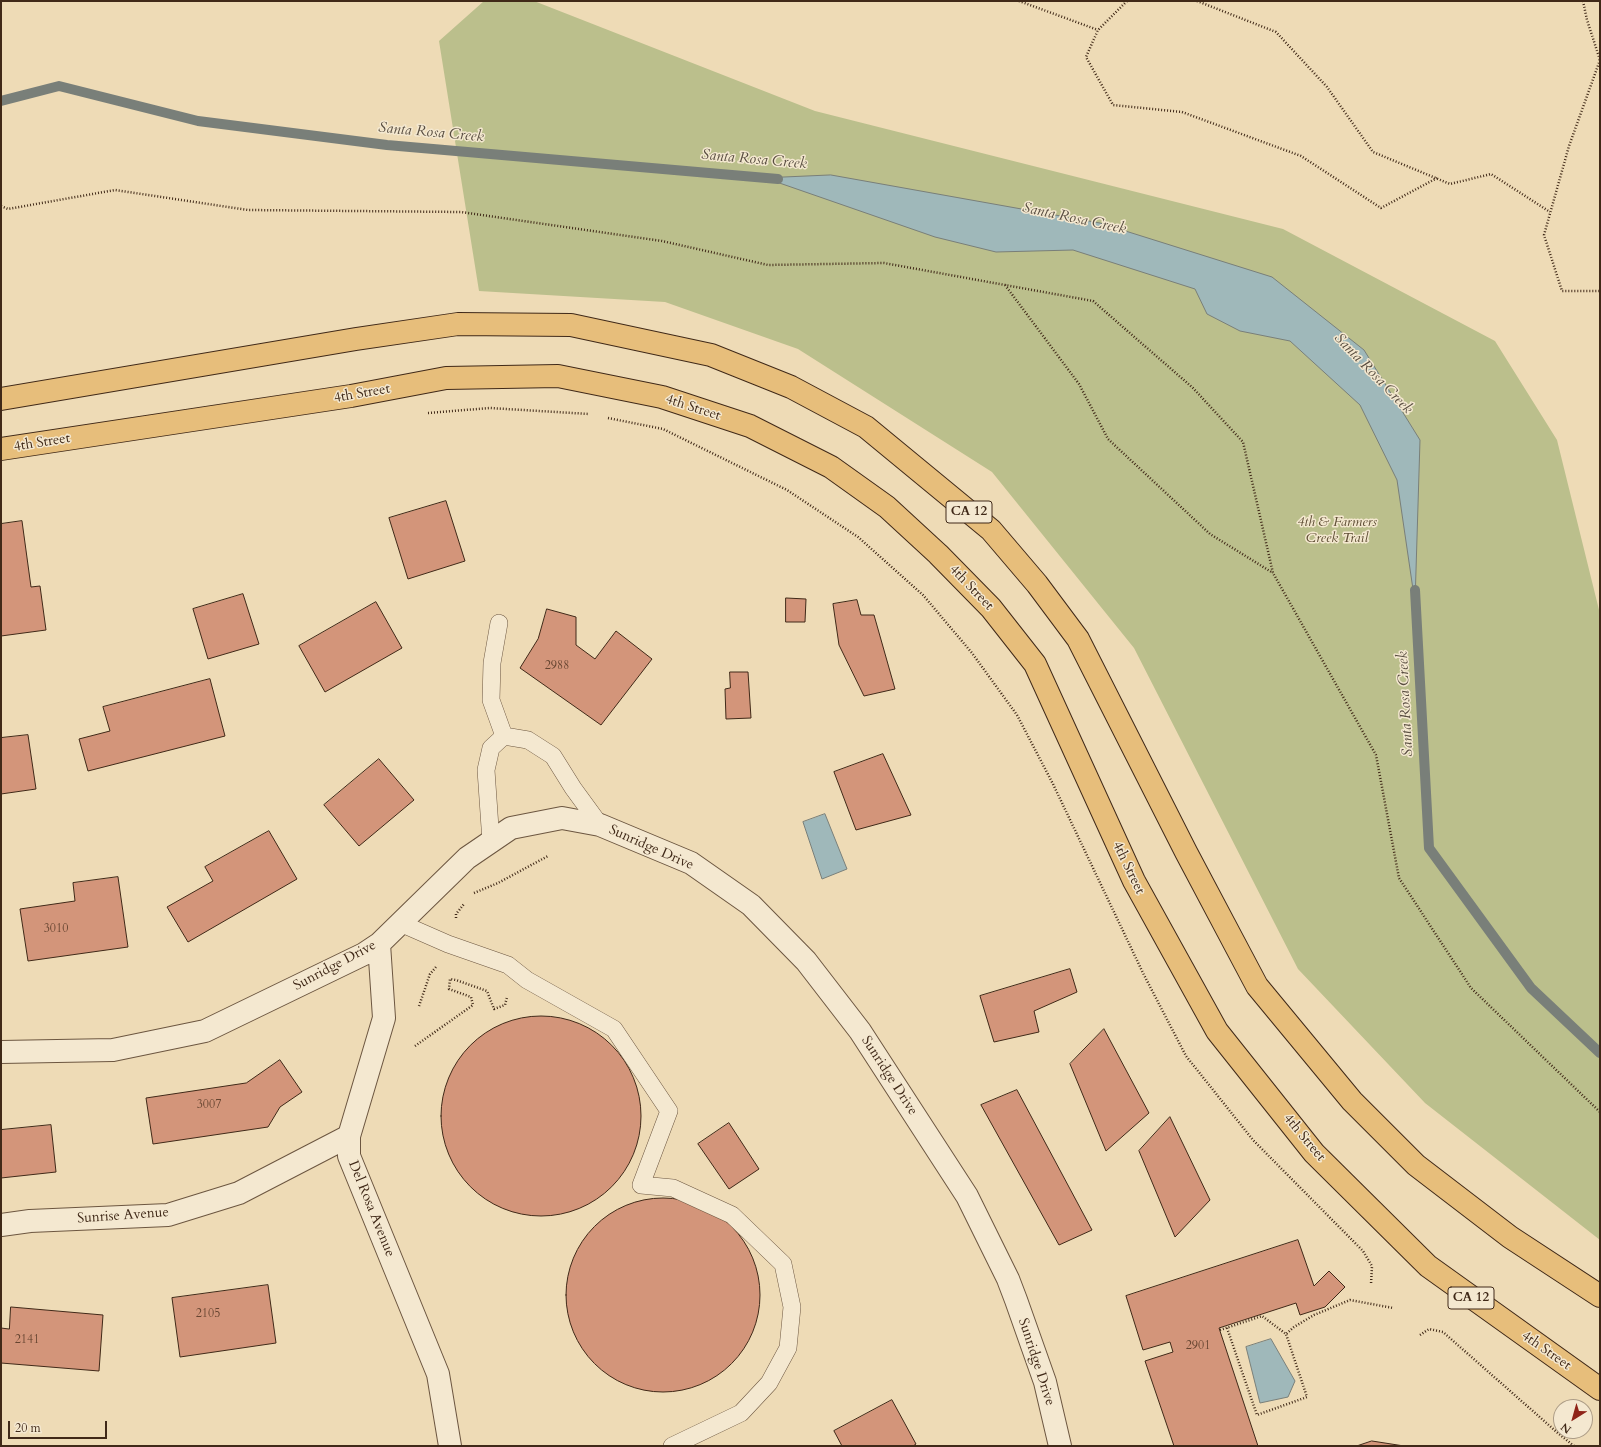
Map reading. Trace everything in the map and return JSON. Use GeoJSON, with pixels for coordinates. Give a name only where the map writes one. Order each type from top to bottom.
{"type":"FeatureCollection","features":[{"type":"Feature","properties":{"kind":"main road","name":"CA 12"},"geometry":{"type":"LineString","coordinates":[[1,399],[356,339],[458,324],[571,325],[711,355],[791,387],[866,427],[991,530],[1037,584],[1078,639],[1186,852],[1257,986],[1352,1101],[1416,1165],[1510,1237],[1600,1296]]}},
{"type":"Feature","properties":{"kind":"main road","name":"4th Street"},"geometry":{"type":"LineString","coordinates":[[1,449],[351,396],[446,378],[558,376],[662,398],[750,426],[831,466],[887,507],[938,554],[991,608],[1035,664],[1134,881],[1217,1031],[1314,1153],[1428,1266],[1600,1389]]}},
{"type":"Feature","properties":{"kind":"street","name":"Sunridge Drive"},"geometry":{"type":"LineString","coordinates":[[1,1052],[113,1050],[205,1031],[364,954],[379,944],[467,858],[512,828],[562,818],[600,825],[691,863],[751,905],[806,961],[860,1031],[967,1196],[1008,1279],[1045,1382],[1060,1446]]}},
{"type":"Feature","properties":{"kind":"street","name":"Del Rosa Avenue"},"geometry":{"type":"LineString","coordinates":[[379,944],[384,1018],[349,1136],[349,1156],[438,1374],[450,1446]]}},
{"type":"Feature","properties":{"kind":"street","name":"Sunrise Avenue"},"geometry":{"type":"LineString","coordinates":[[1,1225],[30,1221],[168,1215],[239,1193],[349,1136]]}},
{"type":"Feature","properties":{"kind":"lane"},"geometry":{"type":"LineString","coordinates":[[499,624],[492,663],[491,700],[504,736]]}},
{"type":"Feature","properties":{"kind":"lane"},"geometry":{"type":"LineString","coordinates":[[504,736],[528,740],[553,756],[573,788],[600,825]]}},
{"type":"Feature","properties":{"kind":"lane"},"geometry":{"type":"LineString","coordinates":[[491,842],[486,770],[491,748],[504,736]]}},
{"type":"Feature","properties":{"kind":"lane"},"geometry":{"type":"LineString","coordinates":[[400,924],[448,944],[508,965],[527,980],[614,1028],[670,1110],[641,1185],[673,1188],[732,1214],[783,1264],[792,1307],[788,1348],[769,1383],[741,1413],[672,1446]]}},
{"type":"Feature","properties":{"kind":"path"},"geometry":{"type":"LineString","coordinates":[[1019,1],[1098,30]]}},
{"type":"Feature","properties":{"kind":"path"},"geometry":{"type":"LineString","coordinates":[[1127,1],[1098,30],[1086,58],[1114,105],[1182,112],[1301,156],[1381,208],[1437,178]]}},
{"type":"Feature","properties":{"kind":"path"},"geometry":{"type":"LineString","coordinates":[[1197,1],[1276,32],[1327,87],[1373,152],[1450,184],[1490,174],[1550,212]]}},
{"type":"Feature","properties":{"kind":"path"},"geometry":{"type":"LineString","coordinates":[[1583,1],[1587,20],[1600,60],[1569,146],[1544,235],[1562,291],[1600,291]]}},
{"type":"Feature","properties":{"kind":"path"},"geometry":{"type":"LineString","coordinates":[[1004,285],[1079,384],[1108,440],[1210,534],[1273,573]]}},
{"type":"Feature","properties":{"kind":"path"},"geometry":{"type":"LineString","coordinates":[[420,413],[490,408],[595,415]]}},
{"type":"Feature","properties":{"kind":"path"},"geometry":{"type":"LineString","coordinates":[[603,416],[663,429],[787,490],[858,537],[923,595],[972,653],[1017,715],[1053,784],[1144,975],[1186,1056],[1252,1140],[1363,1251],[1372,1266],[1371,1284]]}},
{"type":"Feature","properties":{"kind":"path"},"geometry":{"type":"LineString","coordinates":[[472,894],[498,883],[548,856]]}},
{"type":"Feature","properties":{"kind":"path"},"geometry":{"type":"LineString","coordinates":[[457,923],[456,914],[468,899]]}},
{"type":"Feature","properties":{"kind":"path"},"geometry":{"type":"LineString","coordinates":[[419,1006],[430,974],[440,962]]}},
{"type":"Feature","properties":{"kind":"path"},"geometry":{"type":"LineString","coordinates":[[415,1046],[474,1005],[471,997],[449,989],[450,979],[486,991],[494,1009],[504,1005],[507,995]]}},
{"type":"Feature","properties":{"kind":"path"},"geometry":{"type":"LineString","coordinates":[[1286,1334],[1294,1327],[1314,1315],[1350,1300],[1394,1308]]}},
{"type":"Feature","properties":{"kind":"path"},"geometry":{"type":"LineString","coordinates":[[1220,1330],[1262,1316],[1286,1334],[1307,1397],[1258,1415],[1227,1328]]}},
{"type":"Feature","properties":{"kind":"path"},"geometry":{"type":"LineString","coordinates":[[1420,1335],[1429,1329],[1443,1332],[1574,1446]]}},
{"type":"Feature","properties":{"kind":"green space","name":"4th & Farmers Creek Trail"},"geometry":{"type":"Polygon","coordinates":[[[484,1],[534,1],[815,111],[1283,229],[1495,341],[1557,440],[1600,614],[1600,1240],[1425,1103],[1298,969],[1134,648],[992,472],[798,349],[665,302],[479,291],[439,41],[484,1]]]}},
{"type":"Feature","properties":{"kind":"water"},"geometry":{"type":"Polygon","coordinates":[[[831,175],[1100,223],[1272,277],[1364,350],[1420,440],[1415,603],[1397,480],[1360,405],[1290,341],[1240,331],[1207,314],[1195,289],[1073,250],[996,252],[935,237],[765,178],[831,175]]]}},
{"type":"Feature","properties":{"kind":"water"},"geometry":{"type":"Polygon","coordinates":[[[825,814],[847,869],[822,879],[803,822],[825,814]]]}},
{"type":"Feature","properties":{"kind":"water"},"geometry":{"type":"Polygon","coordinates":[[[1271,1339],[1295,1381],[1288,1397],[1260,1403],[1246,1347],[1271,1339]]]}},
{"type":"Feature","properties":{"kind":"building"},"geometry":{"type":"Polygon","coordinates":[[[446,501],[465,561],[408,579],[389,518],[446,501]]]}},
{"type":"Feature","properties":{"kind":"building"},"geometry":{"type":"Polygon","coordinates":[[[22,521],[31,587],[40,586],[46,630],[1,636],[1,524],[22,521]]]}},
{"type":"Feature","properties":{"kind":"building"},"geometry":{"type":"Polygon","coordinates":[[[243,594],[259,644],[208,659],[193,609],[243,594]]]}},
{"type":"Feature","properties":{"kind":"building"},"geometry":{"type":"Polygon","coordinates":[[[786,598],[806,599],[805,622],[786,622],[786,598]]]}},
{"type":"Feature","properties":{"kind":"building"},"geometry":{"type":"Polygon","coordinates":[[[857,600],[861,615],[874,615],[895,689],[864,696],[839,645],[833,604],[857,600]]]}},
{"type":"Feature","properties":{"kind":"building"},"geometry":{"type":"Polygon","coordinates":[[[376,602],[402,648],[325,692],[299,646],[376,602]]]}},
{"type":"Feature","properties":{"kind":"building"},"geometry":{"type":"Polygon","coordinates":[[[547,609],[576,617],[576,645],[595,659],[616,631],[652,659],[601,725],[520,668],[538,639],[547,609]]]}},
{"type":"Feature","properties":{"kind":"building"},"geometry":{"type":"Polygon","coordinates":[[[730,672],[748,672],[751,718],[726,719],[725,689],[730,688],[730,672]]]}},
{"type":"Feature","properties":{"kind":"building"},"geometry":{"type":"Polygon","coordinates":[[[210,679],[225,736],[88,771],[79,739],[110,731],[103,707],[210,679]]]}},
{"type":"Feature","properties":{"kind":"building"},"geometry":{"type":"Polygon","coordinates":[[[28,735],[36,789],[1,794],[1,738],[28,735]]]}},
{"type":"Feature","properties":{"kind":"building"},"geometry":{"type":"Polygon","coordinates":[[[883,754],[911,815],[856,830],[834,772],[883,754]]]}},
{"type":"Feature","properties":{"kind":"building"},"geometry":{"type":"Polygon","coordinates":[[[379,759],[414,800],[359,846],[324,805],[379,759]]]}},
{"type":"Feature","properties":{"kind":"building"},"geometry":{"type":"Polygon","coordinates":[[[269,831],[297,879],[188,942],[167,907],[213,881],[205,867],[269,831]]]}},
{"type":"Feature","properties":{"kind":"building"},"geometry":{"type":"Polygon","coordinates":[[[118,877],[128,947],[28,961],[20,909],[75,901],[73,883],[118,877]]]}},
{"type":"Feature","properties":{"kind":"building"},"geometry":{"type":"Polygon","coordinates":[[[1070,969],[1077,992],[1034,1011],[1039,1032],[994,1042],[980,996],[1070,969]]]}},
{"type":"Feature","properties":{"kind":"building"},"geometry":{"type":"Polygon","coordinates":[[[531,1016],[551,1016],[570,1020],[588,1028],[612,1045],[624,1060],[637,1087],[641,1106],[641,1126],[637,1145],[624,1172],[612,1187],[597,1199],[570,1212],[551,1216],[531,1216],[512,1212],[494,1204],[470,1187],[458,1172],[445,1145],[441,1126],[441,1106],[445,1087],[453,1069],[470,1045],[485,1033],[512,1020],[531,1016]]]}},
{"type":"Feature","properties":{"kind":"building"},"geometry":{"type":"Polygon","coordinates":[[[1104,1029],[1149,1113],[1106,1151],[1070,1064],[1104,1029]]]}},
{"type":"Feature","properties":{"kind":"building"},"geometry":{"type":"Polygon","coordinates":[[[280,1060],[302,1092],[280,1107],[268,1127],[153,1144],[146,1098],[246,1083],[280,1060]]]}},
{"type":"Feature","properties":{"kind":"building"},"geometry":{"type":"Polygon","coordinates":[[[1017,1090],[1092,1230],[1059,1245],[981,1105],[1017,1090]]]}},
{"type":"Feature","properties":{"kind":"building"},"geometry":{"type":"Polygon","coordinates":[[[1170,1117],[1210,1200],[1175,1237],[1139,1151],[1170,1117]]]}},
{"type":"Feature","properties":{"kind":"building"},"geometry":{"type":"Polygon","coordinates":[[[729,1123],[759,1169],[729,1189],[698,1144],[729,1123]]]}},
{"type":"Feature","properties":{"kind":"building"},"geometry":{"type":"Polygon","coordinates":[[[51,1125],[56,1172],[1,1178],[1,1130],[51,1125]]]}},
{"type":"Feature","properties":{"kind":"building"},"geometry":{"type":"Polygon","coordinates":[[[673,1198],[682,1199],[709,1209],[732,1226],[744,1241],[753,1258],[759,1276],[759,1314],[753,1332],[744,1349],[732,1364],[717,1376],[700,1385],[682,1391],[653,1392],[644,1391],[617,1381],[601,1370],[588,1357],[577,1341],[567,1314],[566,1285],[567,1276],[577,1249],[588,1233],[601,1220],[617,1209],[644,1199],[673,1198]]]}},
{"type":"Feature","properties":{"kind":"building"},"geometry":{"type":"Polygon","coordinates":[[[1298,1240],[1314,1286],[1329,1271],[1345,1287],[1325,1307],[1300,1315],[1296,1303],[1219,1328],[1258,1446],[1174,1446],[1145,1361],[1173,1352],[1170,1342],[1143,1350],[1126,1296],[1298,1240]]]}},
{"type":"Feature","properties":{"kind":"building"},"geometry":{"type":"Polygon","coordinates":[[[268,1285],[276,1343],[180,1357],[172,1298],[268,1285]]]}},
{"type":"Feature","properties":{"kind":"building"},"geometry":{"type":"Polygon","coordinates":[[[11,1307],[103,1315],[99,1371],[1,1363],[1,1328],[9,1329],[11,1307]]]}},
{"type":"Feature","properties":{"kind":"building"},"geometry":{"type":"Polygon","coordinates":[[[892,1400],[916,1444],[913,1446],[842,1446],[834,1431],[892,1400]]]}},
{"type":"Feature","properties":{"kind":"building"},"geometry":{"type":"Polygon","coordinates":[[[1372,1441],[1404,1446],[1357,1446],[1372,1441]]]}},
{"type":"Feature","properties":{"kind":"waterway","name":"Santa Rosa Creek"},"geometry":{"type":"LineString","coordinates":[[1,101],[59,86],[198,121],[387,145],[778,179]]}},
{"type":"Feature","properties":{"kind":"waterway","name":"Santa Rosa Creek"},"geometry":{"type":"LineString","coordinates":[[1415,590],[1429,848],[1531,988],[1600,1053]]}}]}
